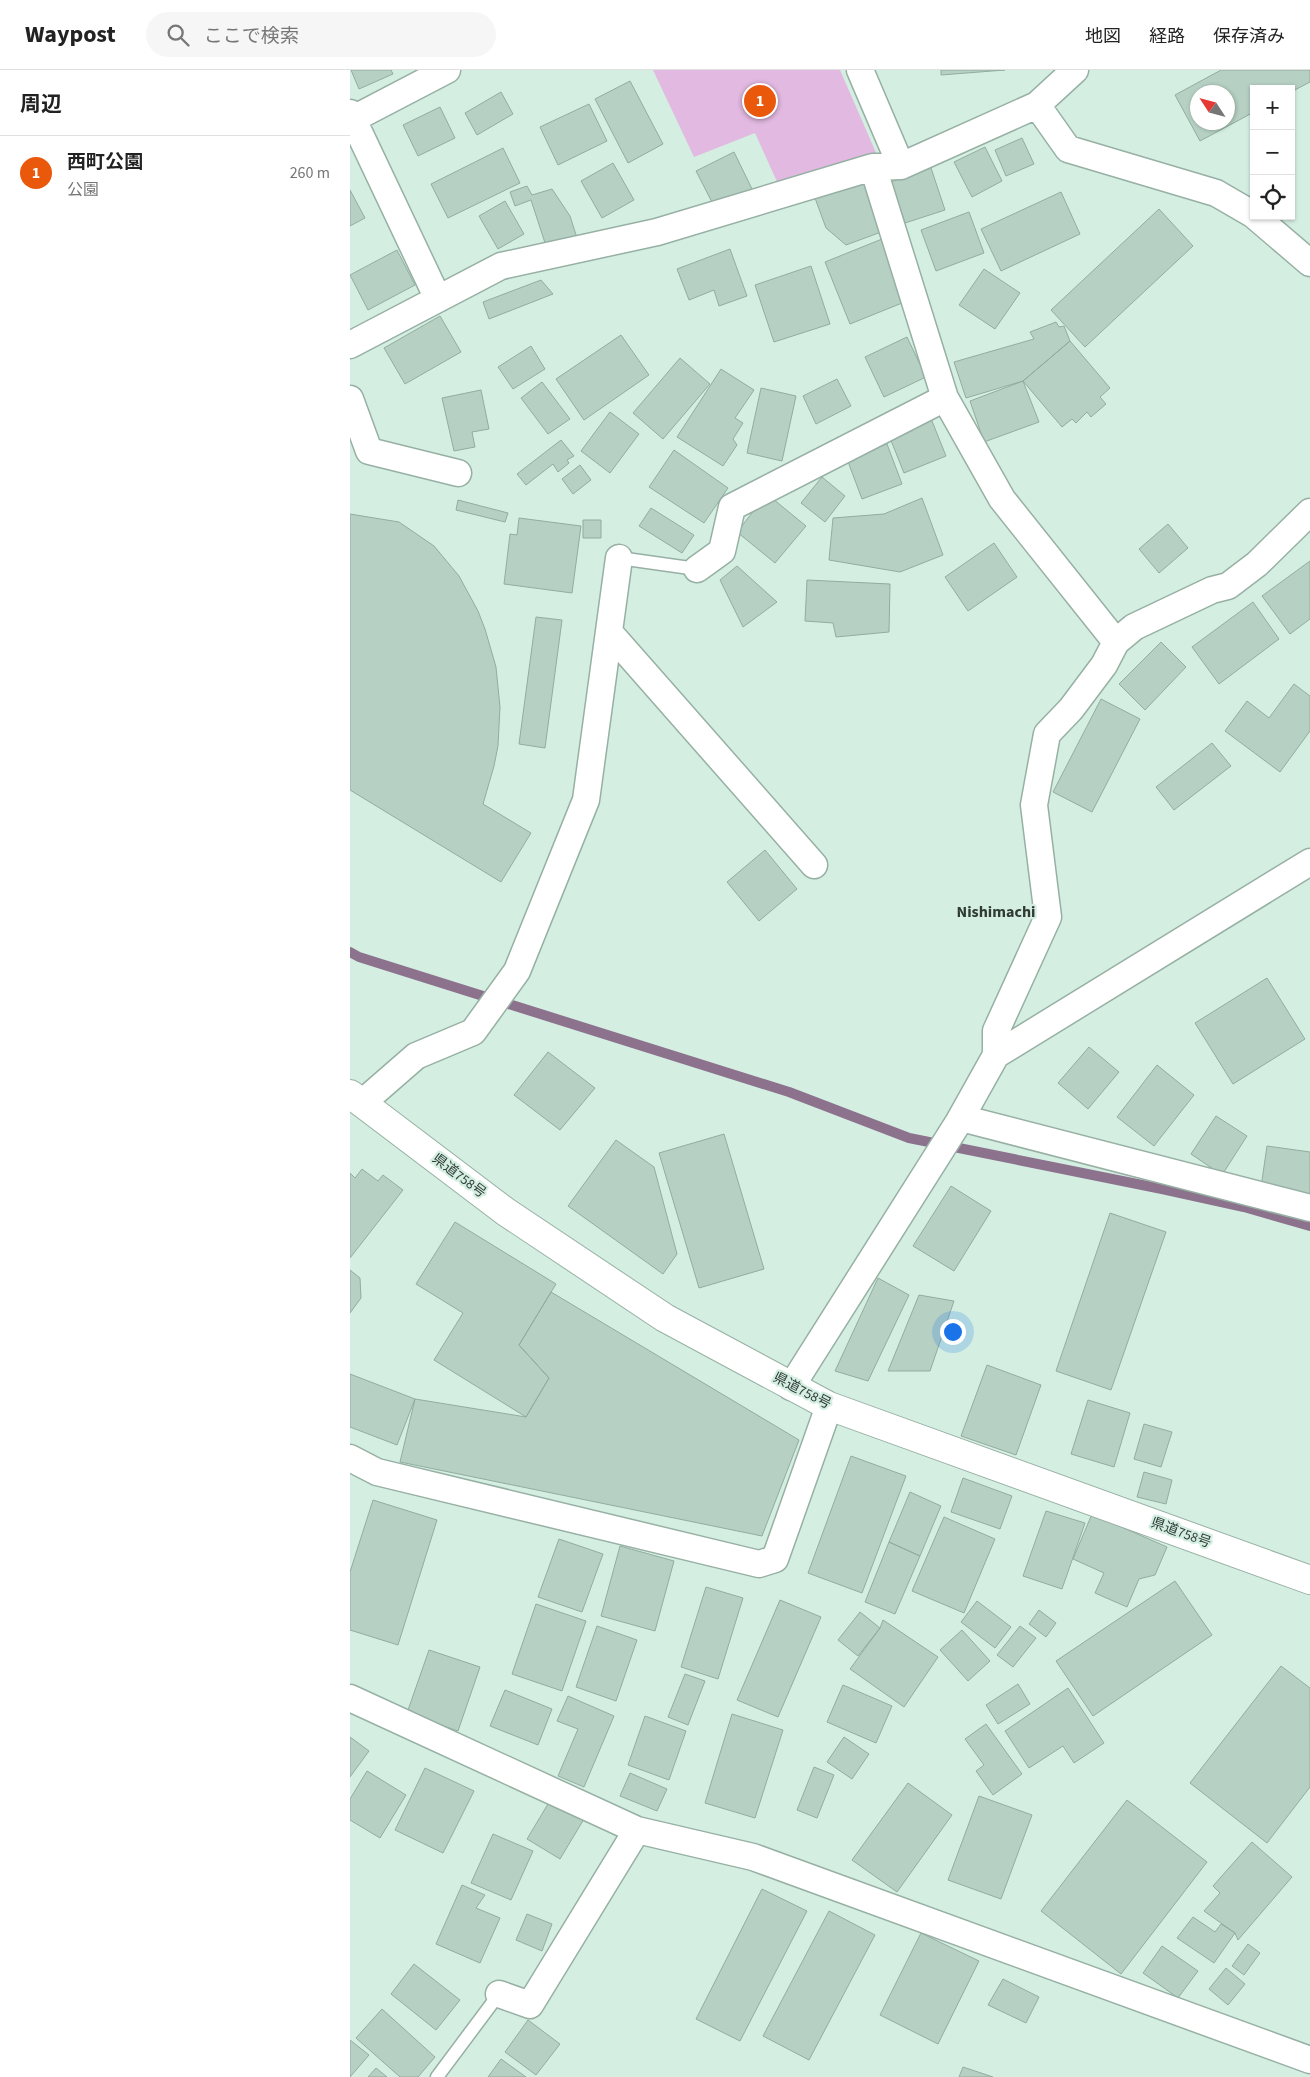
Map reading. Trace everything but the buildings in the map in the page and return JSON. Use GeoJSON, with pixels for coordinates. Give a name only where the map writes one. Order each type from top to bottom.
{"type":"FeatureCollection","features":[{"type":"Feature","properties":{"kind":"main road","name":"県道758号"},"geometry":{"type":"LineString","coordinates":[[356,1098],[506,1212],[665,1318],[791,1387],[829,1406],[1310,1580]]}},
{"type":"Feature","properties":{"kind":"street"},"geometry":{"type":"LineString","coordinates":[[438,300],[351,116],[447,70]]}},
{"type":"Feature","properties":{"kind":"street"},"geometry":{"type":"LineString","coordinates":[[860,70],[901,166]]}},
{"type":"Feature","properties":{"kind":"street"},"geometry":{"type":"LineString","coordinates":[[350,345],[502,266],[657,232],[873,167],[901,166],[1037,105],[1075,70]]}},
{"type":"Feature","properties":{"kind":"street"},"geometry":{"type":"LineString","coordinates":[[1037,105],[1068,149],[1216,193],[1250,214]]}},
{"type":"Feature","properties":{"kind":"street"},"geometry":{"type":"LineString","coordinates":[[873,167],[945,398],[1002,499],[1116,642]]}},
{"type":"Feature","properties":{"kind":"street"},"geometry":{"type":"LineString","coordinates":[[1259,220],[1310,263]]}},
{"type":"Feature","properties":{"kind":"street"},"geometry":{"type":"LineString","coordinates":[[697,569],[722,551],[732,507],[945,398]]}},
{"type":"Feature","properties":{"kind":"street"},"geometry":{"type":"LineString","coordinates":[[350,399],[369,452],[458,473]]}},
{"type":"Feature","properties":{"kind":"street"},"geometry":{"type":"LineString","coordinates":[[996,1055],[996,1031],[1048,917],[1034,805],[1046,734],[1071,709],[1104,665],[1116,642],[1134,627],[1212,590],[1228,586],[1257,564],[1310,512]]}},
{"type":"Feature","properties":{"kind":"street"},"geometry":{"type":"LineString","coordinates":[[356,1098],[416,1056],[473,1032],[517,971],[586,800],[619,558]]}},
{"type":"Feature","properties":{"kind":"street"},"geometry":{"type":"LineString","coordinates":[[609,632],[814,865]]}},
{"type":"Feature","properties":{"kind":"street"},"geometry":{"type":"LineString","coordinates":[[791,1387],[934,1162],[996,1055],[1310,862]]}},
{"type":"Feature","properties":{"kind":"street"},"geometry":{"type":"LineString","coordinates":[[959,1121],[1310,1208]]}},
{"type":"Feature","properties":{"kind":"street"},"geometry":{"type":"LineString","coordinates":[[350,1458],[377,1472],[759,1564],[775,1559],[829,1406]]}},
{"type":"Feature","properties":{"kind":"street"},"geometry":{"type":"LineString","coordinates":[[350,1698],[637,1830],[753,1857],[1310,2060]]}},
{"type":"Feature","properties":{"kind":"street"},"geometry":{"type":"LineString","coordinates":[[499,1994],[530,2005],[637,1830]]}},
{"type":"Feature","properties":{"kind":"lane"},"geometry":{"type":"LineString","coordinates":[[619,558],[697,569]]}},
{"type":"Feature","properties":{"kind":"lane"},"geometry":{"type":"LineString","coordinates":[[437,2077],[499,1994]]}},
{"type":"Feature","properties":{"kind":"shaded area"},"geometry":{"type":"Polygon","coordinates":[[[653,70],[840,70],[877,155],[778,184],[755,133],[694,157],[653,70]]]}},
{"type":"Feature","properties":{"kind":"waterway"},"geometry":{"type":"LineString","coordinates":[[350,952],[359,957],[789,1092],[909,1138],[1162,1189],[1244,1207],[1310,1226]]}},
{"type":"Feature","properties":{"kind":"place","name":"西町公園"},"geometry":{"type":"Point","coordinates":[760,101]}},
{"type":"Feature","properties":{"kind":"district","name":"Nishimachi"},"geometry":{"type":"Point","coordinates":[996,912]}}]}
